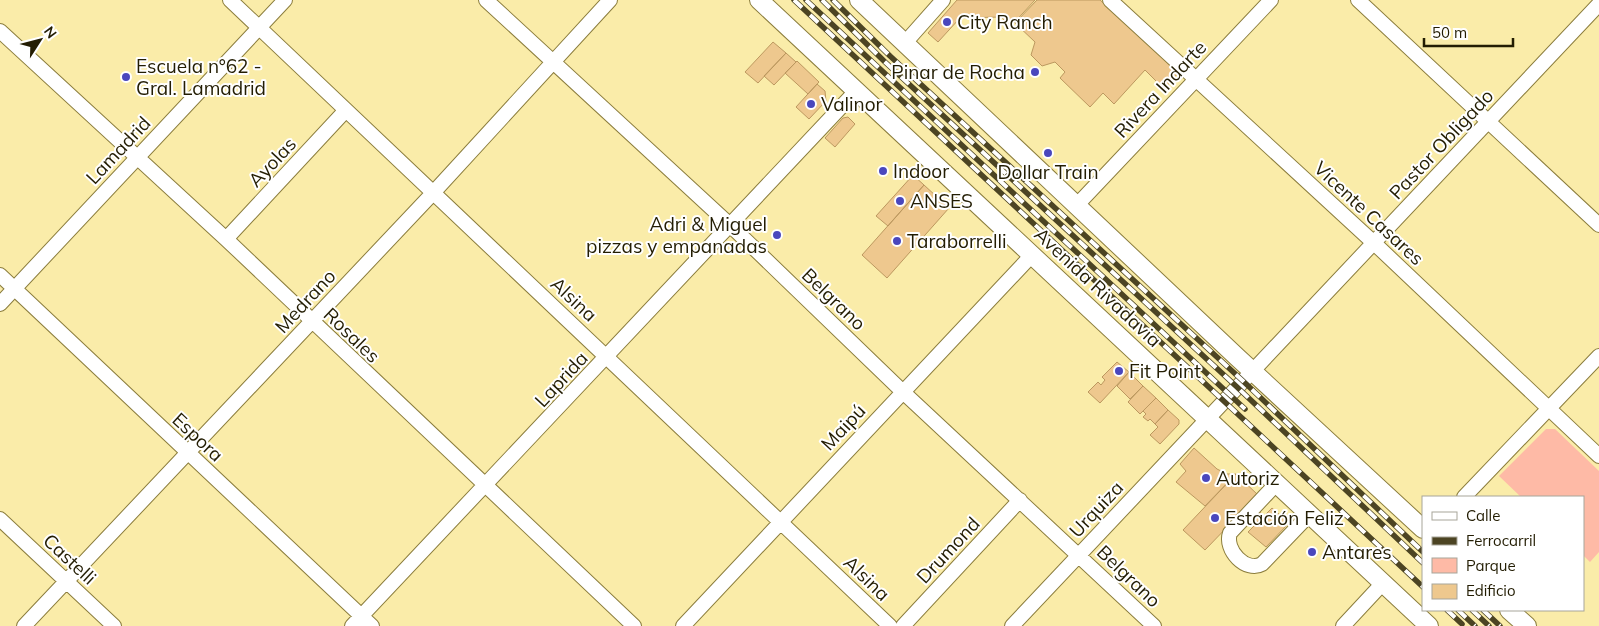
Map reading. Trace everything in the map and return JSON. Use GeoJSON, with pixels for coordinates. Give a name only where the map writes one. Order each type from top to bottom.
{"type":"FeatureCollection","features":[{"type":"Feature","properties":{"kind":"main road","name":"Avenida Rivadavia"},"geometry":{"type":"LineString","coordinates":[[759,0],[1429,626]]}},
{"type":"Feature","properties":{"kind":"main road"},"geometry":{"type":"LineString","coordinates":[[859,0],[1252,371],[1422,528]]}},
{"type":"Feature","properties":{"kind":"main road"},"geometry":{"type":"LineString","coordinates":[[1510,611],[1526,626]]}},
{"type":"Feature","properties":{"kind":"street","name":"Alsina"},"geometry":{"type":"LineString","coordinates":[[230,0],[608,356],[890,626]]}},
{"type":"Feature","properties":{"kind":"street","name":"Lamadrid"},"geometry":{"type":"LineString","coordinates":[[0,304],[285,0]]}},
{"type":"Feature","properties":{"kind":"street","name":"Belgrano"},"geometry":{"type":"LineString","coordinates":[[486,0],[731,226],[903,392],[1154,626]]}},
{"type":"Feature","properties":{"kind":"street","name":"Medrano"},"geometry":{"type":"LineString","coordinates":[[24,626],[433,193],[610,0]]}},
{"type":"Feature","properties":{"kind":"street"},"geometry":{"type":"LineString","coordinates":[[904,44],[943,0]]}},
{"type":"Feature","properties":{"kind":"street","name":"Vicente Casares"},"geometry":{"type":"LineString","coordinates":[[1110,0],[1374,243],[1599,456]]}},
{"type":"Feature","properties":{"kind":"street","name":"Rivera Indarte"},"geometry":{"type":"LineString","coordinates":[[1076,205],[1271,0]]}},
{"type":"Feature","properties":{"kind":"street"},"geometry":{"type":"LineString","coordinates":[[1358,0],[1599,225]]}},
{"type":"Feature","properties":{"kind":"street","name":"Pastor Obligado"},"geometry":{"type":"LineString","coordinates":[[1207,418],[1599,4]]}},
{"type":"Feature","properties":{"kind":"street","name":"Rosales"},"geometry":{"type":"LineString","coordinates":[[0,31],[226,240],[484,487],[634,626]]}},
{"type":"Feature","properties":{"kind":"street","name":"Laprida"},"geometry":{"type":"LineString","coordinates":[[352,626],[731,226],[856,90]]}},
{"type":"Feature","properties":{"kind":"street","name":"Ayolas"},"geometry":{"type":"LineString","coordinates":[[226,240],[346,110]]}},
{"type":"Feature","properties":{"kind":"street","name":"Maipú"},"geometry":{"type":"LineString","coordinates":[[683,626],[1032,255]]}},
{"type":"Feature","properties":{"kind":"street","name":"Espora"},"geometry":{"type":"LineString","coordinates":[[0,275],[372,626]]}},
{"type":"Feature","properties":{"kind":"street"},"geometry":{"type":"LineString","coordinates":[[1465,496],[1599,356]]}},
{"type":"Feature","properties":{"kind":"street","name":"Urquiza"},"geometry":{"type":"LineString","coordinates":[[1012,626],[1207,418]]}},
{"type":"Feature","properties":{"kind":"street"},"geometry":{"type":"LineString","coordinates":[[1277,483],[1230,533],[1228,542],[1230,549],[1249,567],[1256,568],[1262,564],[1310,514]]}},
{"type":"Feature","properties":{"kind":"street","name":"Drumond"},"geometry":{"type":"LineString","coordinates":[[903,626],[1020,500]]}},
{"type":"Feature","properties":{"kind":"street","name":"Castelli"},"geometry":{"type":"LineString","coordinates":[[0,519],[114,626]]}},
{"type":"Feature","properties":{"kind":"street"},"geometry":{"type":"LineString","coordinates":[[1343,626],[1383,583]]}},
{"type":"Feature","properties":{"kind":"green space"},"geometry":{"type":"Polygon","coordinates":[[[1546,429],[1555,429],[1599,471],[1599,552],[1590,562],[1584,556],[1584,496],[1520,496],[1499,476],[1546,429]]]}},
{"type":"Feature","properties":{"kind":"building","name":"City Ranch"},"geometry":{"type":"Polygon","coordinates":[[[957,0],[1035,0],[1011,26],[1001,17],[960,18],[938,42],[928,33],[957,0]]]}},
{"type":"Feature","properties":{"kind":"building"},"geometry":{"type":"Polygon","coordinates":[[[1037,0],[1100,0],[1179,72],[1164,89],[1145,70],[1114,104],[1103,93],[1090,107],[1060,78],[1065,72],[1055,62],[1042,66],[1031,55],[1035,42],[1015,23],[1037,0]]]}},
{"type":"Feature","properties":{"kind":"building"},"geometry":{"type":"Polygon","coordinates":[[[773,42],[786,53],[758,83],[745,72],[773,42]]]}},
{"type":"Feature","properties":{"kind":"building"},"geometry":{"type":"Polygon","coordinates":[[[786,53],[796,62],[774,85],[764,76],[786,53]]]}},
{"type":"Feature","properties":{"kind":"building"},"geometry":{"type":"Polygon","coordinates":[[[797,61],[819,82],[808,94],[785,73],[797,61]]]}},
{"type":"Feature","properties":{"kind":"building","name":"Valinor"},"geometry":{"type":"Polygon","coordinates":[[[817,84],[825,91],[826,101],[809,119],[796,107],[817,84]]]}},
{"type":"Feature","properties":{"kind":"building"},"geometry":{"type":"Polygon","coordinates":[[[848,117],[855,124],[835,147],[825,138],[843,118],[848,117]]]}},
{"type":"Feature","properties":{"kind":"building","name":"ANSES"},"geometry":{"type":"Polygon","coordinates":[[[913,175],[924,185],[888,226],[876,216],[913,175]]]}},
{"type":"Feature","properties":{"kind":"building","name":"Taraborrelli"},"geometry":{"type":"Polygon","coordinates":[[[924,185],[949,208],[887,278],[862,255],[924,185]]]}},
{"type":"Feature","properties":{"kind":"building"},"geometry":{"type":"Polygon","coordinates":[[[1117,362],[1129,372],[1100,403],[1088,392],[1098,382],[1101,385],[1105,380],[1102,377],[1117,362]]]}},
{"type":"Feature","properties":{"kind":"building"},"geometry":{"type":"Polygon","coordinates":[[[1129,372],[1143,386],[1130,399],[1117,386],[1129,372]]]}},
{"type":"Feature","properties":{"kind":"building"},"geometry":{"type":"Polygon","coordinates":[[[1143,386],[1156,398],[1140,414],[1128,402],[1143,386]]]}},
{"type":"Feature","properties":{"kind":"building"},"geometry":{"type":"Polygon","coordinates":[[[1156,398],[1168,410],[1155,424],[1150,419],[1148,421],[1143,417],[1146,414],[1143,411],[1156,398]]]}},
{"type":"Feature","properties":{"kind":"building"},"geometry":{"type":"Polygon","coordinates":[[[1168,410],[1179,420],[1179,424],[1160,444],[1150,435],[1158,427],[1155,424],[1168,410]]]}},
{"type":"Feature","properties":{"kind":"building","name":"Autoriz"},"geometry":{"type":"Polygon","coordinates":[[[1194,448],[1217,469],[1227,474],[1236,474],[1205,506],[1176,482],[1186,471],[1180,464],[1194,448]]]}},
{"type":"Feature","properties":{"kind":"building","name":"Estación Feliz"},"geometry":{"type":"Polygon","coordinates":[[[1236,474],[1258,495],[1205,550],[1183,530],[1236,474]]]}},
{"type":"Feature","properties":{"kind":"building"},"geometry":{"type":"Polygon","coordinates":[[[1250,503],[1264,516],[1254,525],[1241,513],[1250,503]]]}},
{"type":"Feature","properties":{"kind":"building"},"geometry":{"type":"Polygon","coordinates":[[[1272,508],[1289,523],[1266,547],[1248,532],[1272,508]]]}},
{"type":"Feature","properties":{"kind":"railway"},"geometry":{"type":"LineString","coordinates":[[794,0],[1422,586]]}},
{"type":"Feature","properties":{"kind":"railway"},"geometry":{"type":"LineString","coordinates":[[806,0],[1245,409]]}},
{"type":"Feature","properties":{"kind":"railway"},"geometry":{"type":"LineString","coordinates":[[822,0],[885,62],[1237,387],[1422,562]]}},
{"type":"Feature","properties":{"kind":"railway"},"geometry":{"type":"LineString","coordinates":[[833,0],[890,56],[1243,381],[1422,551]]}},
{"type":"Feature","properties":{"kind":"railway"},"geometry":{"type":"LineString","coordinates":[[1448,611],[1462,624]]}},
{"type":"Feature","properties":{"kind":"railway"},"geometry":{"type":"LineString","coordinates":[[1459,611],[1475,626]]}},
{"type":"Feature","properties":{"kind":"railway"},"geometry":{"type":"LineString","coordinates":[[1473,611],[1489,626]]}},
{"type":"Feature","properties":{"kind":"railway"},"geometry":{"type":"LineString","coordinates":[[1484,611],[1500,626]]}},
{"type":"Feature","properties":{"kind":"place","name":"City Ranch"},"geometry":{"type":"Point","coordinates":[947,22]}},
{"type":"Feature","properties":{"kind":"place","name":"Pinar de Rocha"},"geometry":{"type":"Point","coordinates":[1035,72]}},
{"type":"Feature","properties":{"kind":"place","name":"Escuela n°62 - Gral. Lamadrid"},"geometry":{"type":"Point","coordinates":[126,77]}},
{"type":"Feature","properties":{"kind":"place","name":"Valinor"},"geometry":{"type":"Point","coordinates":[811,104]}},
{"type":"Feature","properties":{"kind":"place","name":"Dollar Train"},"geometry":{"type":"Point","coordinates":[1048,153]}},
{"type":"Feature","properties":{"kind":"place","name":"Indoor"},"geometry":{"type":"Point","coordinates":[883,171]}},
{"type":"Feature","properties":{"kind":"place","name":"ANSES"},"geometry":{"type":"Point","coordinates":[900,201]}},
{"type":"Feature","properties":{"kind":"place","name":"Adri & Miguel pizzas y empanadas"},"geometry":{"type":"Point","coordinates":[777,235]}},
{"type":"Feature","properties":{"kind":"place","name":"Taraborrelli"},"geometry":{"type":"Point","coordinates":[897,241]}},
{"type":"Feature","properties":{"kind":"place","name":"Fit Point"},"geometry":{"type":"Point","coordinates":[1119,371]}},
{"type":"Feature","properties":{"kind":"place","name":"Autoriz"},"geometry":{"type":"Point","coordinates":[1206,478]}},
{"type":"Feature","properties":{"kind":"place","name":"Estación Feliz"},"geometry":{"type":"Point","coordinates":[1215,518]}},
{"type":"Feature","properties":{"kind":"place","name":"Antares"},"geometry":{"type":"Point","coordinates":[1312,552]}}]}
